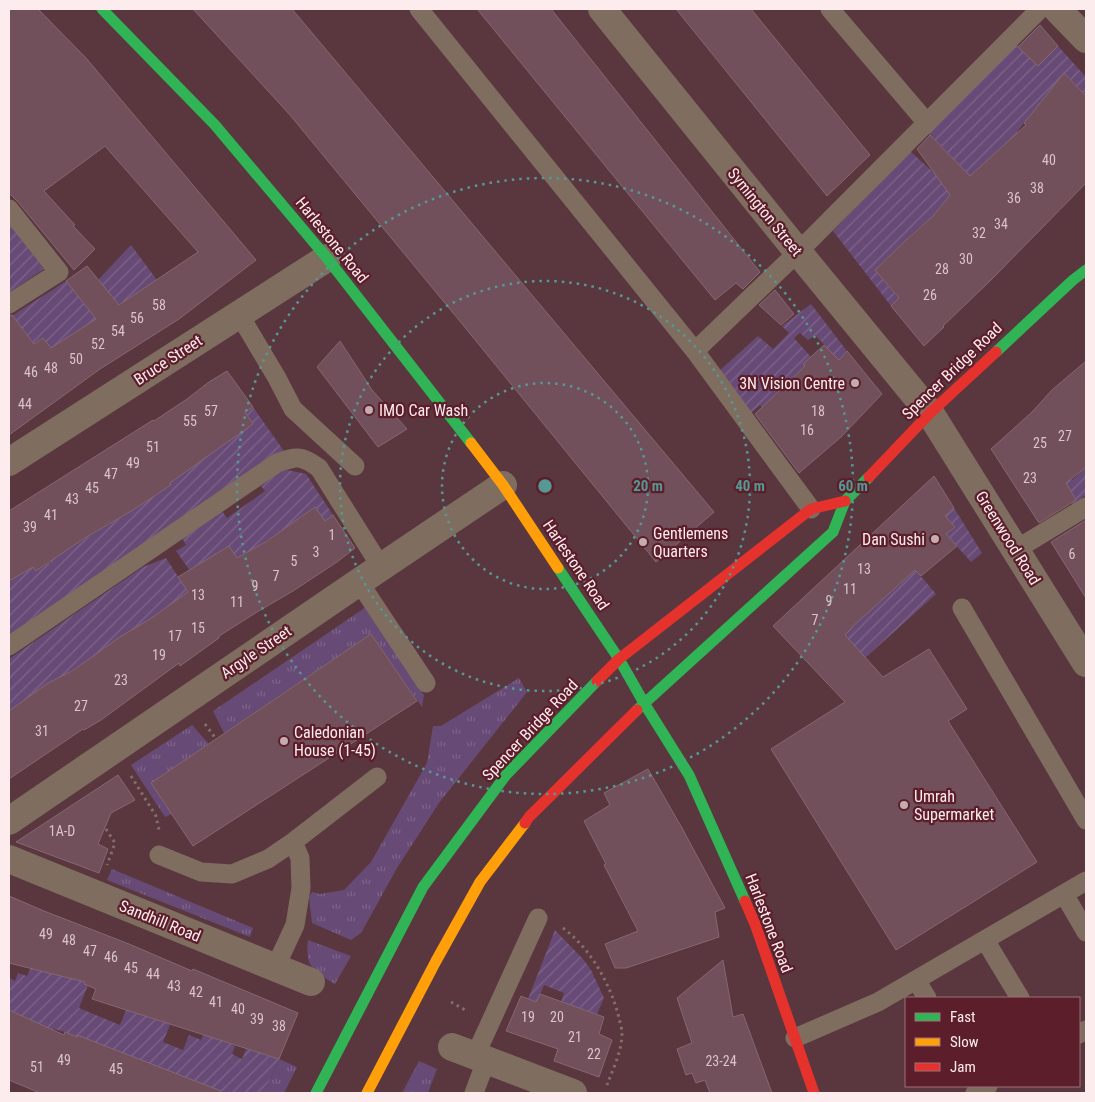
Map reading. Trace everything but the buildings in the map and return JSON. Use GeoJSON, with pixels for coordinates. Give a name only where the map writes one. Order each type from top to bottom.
{"type":"FeatureCollection","features":[{"type":"Feature","properties":{"kind":"main road","name":"Harlestone Road"},"geometry":{"type":"LineString","coordinates":[[102,9],[215,125],[327,258],[503,485],[619,659],[689,775],[755,924],[814,1093]]}},
{"type":"Feature","properties":{"kind":"main road","name":"Spencer Bridge Road"},"geometry":{"type":"LineString","coordinates":[[367,1093],[480,882],[529,817],[644,703],[833,532],[845,501],[930,413],[1086,270]]}},
{"type":"Feature","properties":{"kind":"main road","name":"Spencer Bridge Road"},"geometry":{"type":"LineString","coordinates":[[316,1093],[423,887],[506,775],[619,659],[811,509],[845,501]]}},
{"type":"Feature","properties":{"kind":"street","name":"Symington Street"},"geometry":{"type":"LineString","coordinates":[[602,9],[930,413]]}},
{"type":"Feature","properties":{"kind":"street"},"geometry":{"type":"LineString","coordinates":[[1057,9],[1086,39]]}},
{"type":"Feature","properties":{"kind":"street","name":"Bruce Street"},"geometry":{"type":"LineString","coordinates":[[9,462],[327,258]]}},
{"type":"Feature","properties":{"kind":"street","name":"Greenwood Road"},"geometry":{"type":"LineString","coordinates":[[930,413],[1086,662]]}},
{"type":"Feature","properties":{"kind":"street","name":"Argyle Street"},"geometry":{"type":"LineString","coordinates":[[9,821],[503,485]]}},
{"type":"Feature","properties":{"kind":"street","name":"Sandhill Road"},"geometry":{"type":"LineString","coordinates":[[9,859],[311,982]]}},
{"type":"Feature","properties":{"kind":"street"},"geometry":{"type":"LineString","coordinates":[[471,1055],[572,1093]]}},
{"type":"Feature","properties":{"kind":"lane"},"geometry":{"type":"LineString","coordinates":[[419,9],[695,351],[811,509]]}},
{"type":"Feature","properties":{"kind":"lane"},"geometry":{"type":"LineString","coordinates":[[830,9],[927,123]]}},
{"type":"Feature","properties":{"kind":"lane"},"geometry":{"type":"LineString","coordinates":[[695,351],[798,252],[1040,9]]}},
{"type":"Feature","properties":{"kind":"lane"},"geometry":{"type":"LineString","coordinates":[[9,210],[59,272],[9,304]]}},
{"type":"Feature","properties":{"kind":"lane"},"geometry":{"type":"LineString","coordinates":[[239,314],[293,409],[355,466]]}},
{"type":"Feature","properties":{"kind":"lane"},"geometry":{"type":"LineString","coordinates":[[9,646],[276,464],[290,458],[306,459],[319,468],[370,574],[426,683]]}},
{"type":"Feature","properties":{"kind":"lane"},"geometry":{"type":"LineString","coordinates":[[1015,550],[1086,507]]}},
{"type":"Feature","properties":{"kind":"lane"},"geometry":{"type":"LineString","coordinates":[[962,608],[1086,820]]}},
{"type":"Feature","properties":{"kind":"lane"},"geometry":{"type":"LineString","coordinates":[[159,855],[201,872],[232,874],[268,859],[377,777]]}},
{"type":"Feature","properties":{"kind":"lane"},"geometry":{"type":"LineString","coordinates":[[275,968],[296,925],[301,888],[300,858],[293,842]]}},
{"type":"Feature","properties":{"kind":"lane"},"geometry":{"type":"LineString","coordinates":[[795,1038],[878,1002],[1086,882]]}},
{"type":"Feature","properties":{"kind":"lane"},"geometry":{"type":"LineString","coordinates":[[1064,894],[1086,932]]}},
{"type":"Feature","properties":{"kind":"lane"},"geometry":{"type":"LineString","coordinates":[[474,1093],[471,1055],[538,918]]}},
{"type":"Feature","properties":{"kind":"lane"},"geometry":{"type":"LineString","coordinates":[[985,940],[1019,997]]}},
{"type":"Feature","properties":{"kind":"lane"},"geometry":{"type":"LineString","coordinates":[[916,980],[926,997]]}},
{"type":"Feature","properties":{"kind":"path"},"geometry":{"type":"LineString","coordinates":[[128,771],[156,816],[160,832],[159,855]]}},
{"type":"Feature","properties":{"kind":"path"},"geometry":{"type":"LineString","coordinates":[[106,829],[115,843],[106,866]]}},
{"type":"Feature","properties":{"kind":"path"},"geometry":{"type":"LineString","coordinates":[[538,918],[550,919],[573,936],[596,965],[615,1004],[622,1032],[619,1052],[607,1085]]}},
{"type":"Feature","properties":{"kind":"green space"},"geometry":{"type":"Polygon","coordinates":[[[1016,44],[1038,66],[1058,46],[1086,77],[1086,96],[1068,77],[1024,123],[1017,132],[1040,156],[953,246],[928,220],[907,238],[914,281],[890,256],[875,270],[899,299],[891,306],[833,231],[910,151],[935,174],[951,156],[928,133],[1016,44]]]}},
{"type":"Feature","properties":{"kind":"green space"},"geometry":{"type":"Polygon","coordinates":[[[9,218],[48,266],[9,293],[9,218]]]}},
{"type":"Feature","properties":{"kind":"green space"},"geometry":{"type":"Polygon","coordinates":[[[131,245],[157,280],[51,349],[43,338],[34,344],[23,329],[9,339],[9,318],[66,281],[77,295],[98,280],[131,245]]]}},
{"type":"Feature","properties":{"kind":"green space"},"geometry":{"type":"Polygon","coordinates":[[[811,304],[847,351],[839,360],[815,335],[808,340],[800,333],[794,338],[811,357],[803,364],[818,380],[789,381],[774,396],[774,422],[760,405],[751,413],[719,371],[758,336],[773,349],[789,333],[782,326],[811,304]]]}},
{"type":"Feature","properties":{"kind":"green space"},"geometry":{"type":"Polygon","coordinates":[[[253,407],[284,451],[9,636],[9,580],[24,556],[36,571],[51,562],[40,547],[76,544],[171,485],[161,470],[234,433],[242,432],[253,424],[245,412],[253,407]]]}},
{"type":"Feature","properties":{"kind":"green space"},"geometry":{"type":"Polygon","coordinates":[[[1052,457],[1072,480],[1086,467],[1086,495],[1073,504],[1042,466],[1052,457]]]}},
{"type":"Feature","properties":{"kind":"green space"},"geometry":{"type":"Polygon","coordinates":[[[283,469],[306,474],[333,515],[325,521],[277,534],[256,547],[247,573],[229,546],[219,552],[227,566],[209,598],[176,551],[186,545],[182,538],[222,511],[227,518],[265,491],[261,486],[283,469]]]}},
{"type":"Feature","properties":{"kind":"green space"},"geometry":{"type":"Polygon","coordinates":[[[954,508],[982,553],[971,562],[946,534],[954,527],[945,516],[954,508]]]}},
{"type":"Feature","properties":{"kind":"green space"},"geometry":{"type":"Polygon","coordinates":[[[166,558],[188,592],[179,598],[187,611],[150,619],[100,651],[110,664],[91,675],[82,664],[63,676],[12,725],[9,721],[9,659],[143,567],[166,558]]]}},
{"type":"Feature","properties":{"kind":"green space"},"geometry":{"type":"Polygon","coordinates":[[[913,567],[936,594],[832,688],[845,635],[853,627],[842,616],[913,567]]]}},
{"type":"Feature","properties":{"kind":"green space"},"geometry":{"type":"Polygon","coordinates":[[[366,607],[424,695],[422,707],[371,634],[224,733],[213,711],[366,607]]]}},
{"type":"Feature","properties":{"kind":"green space"},"geometry":{"type":"Polygon","coordinates":[[[519,678],[527,692],[439,803],[397,868],[361,933],[351,940],[312,923],[309,897],[312,892],[320,894],[344,890],[371,862],[427,763],[433,726],[441,726],[519,678]]]}},
{"type":"Feature","properties":{"kind":"green space"},"geometry":{"type":"Polygon","coordinates":[[[192,725],[209,744],[151,783],[172,814],[165,817],[131,765],[192,725]]]}},
{"type":"Feature","properties":{"kind":"green space"},"geometry":{"type":"Polygon","coordinates":[[[112,869],[253,928],[250,937],[107,880],[112,869]]]}},
{"type":"Feature","properties":{"kind":"green space"},"geometry":{"type":"Polygon","coordinates":[[[555,930],[591,970],[604,998],[597,1014],[583,1009],[559,1008],[564,993],[544,985],[537,1002],[528,999],[555,930]]]}},
{"type":"Feature","properties":{"kind":"green space"},"geometry":{"type":"Polygon","coordinates":[[[308,940],[351,956],[335,984],[312,967],[308,956],[308,940]]]}},
{"type":"Feature","properties":{"kind":"green space"},"geometry":{"type":"Polygon","coordinates":[[[40,949],[94,970],[79,1008],[120,1025],[136,986],[178,1005],[163,1042],[183,1050],[189,1035],[201,1040],[211,1018],[222,1040],[235,1046],[232,1054],[242,1059],[252,1035],[267,1055],[279,1059],[268,1084],[260,1093],[226,1093],[213,1088],[210,1093],[174,1093],[180,1078],[65,1032],[53,1029],[45,1050],[30,1020],[9,1010],[9,978],[15,981],[18,973],[27,976],[40,949]]]}},
{"type":"Feature","properties":{"kind":"green space"},"geometry":{"type":"Polygon","coordinates":[[[279,1059],[297,1067],[284,1093],[260,1093],[268,1084],[279,1059]]]}},
{"type":"Feature","properties":{"kind":"green space"},"geometry":{"type":"Polygon","coordinates":[[[419,1061],[437,1069],[428,1093],[402,1093],[419,1061]]]}},
{"type":"Feature","properties":{"kind":"traffic: fast"},"geometry":{"type":"LineString","coordinates":[[102,9],[215,125],[327,258],[471,443]]}},
{"type":"Feature","properties":{"kind":"traffic: fast"},"geometry":{"type":"LineString","coordinates":[[996,352],[1086,270]]}},
{"type":"Feature","properties":{"kind":"traffic: fast"},"geometry":{"type":"LineString","coordinates":[[637,710],[833,532],[845,501],[869,477]]}},
{"type":"Feature","properties":{"kind":"traffic: fast"},"geometry":{"type":"LineString","coordinates":[[558,568],[619,659],[689,775],[745,901]]}},
{"type":"Feature","properties":{"kind":"traffic: fast"},"geometry":{"type":"LineString","coordinates":[[316,1093],[423,887],[506,775],[597,681]]}},
{"type":"Feature","properties":{"kind":"traffic: slow"},"geometry":{"type":"LineString","coordinates":[[471,443],[503,485],[558,568]]}},
{"type":"Feature","properties":{"kind":"traffic: slow"},"geometry":{"type":"LineString","coordinates":[[367,1093],[480,882],[525,823]]}},
{"type":"Feature","properties":{"kind":"traffic: jam"},"geometry":{"type":"LineString","coordinates":[[869,477],[930,413],[996,352]]}},
{"type":"Feature","properties":{"kind":"traffic: jam"},"geometry":{"type":"LineString","coordinates":[[597,681],[619,659],[811,509],[845,501]]}},
{"type":"Feature","properties":{"kind":"traffic: jam"},"geometry":{"type":"LineString","coordinates":[[525,823],[637,710]]}},
{"type":"Feature","properties":{"kind":"traffic: jam"},"geometry":{"type":"LineString","coordinates":[[745,901],[755,924],[814,1093]]}},
{"type":"Feature","properties":{"kind":"place","name":"3N Vision Centre"},"geometry":{"type":"Point","coordinates":[855,383]}},
{"type":"Feature","properties":{"kind":"place","name":"IMO Car Wash"},"geometry":{"type":"Point","coordinates":[369,410]}},
{"type":"Feature","properties":{"kind":"place","name":"Dan Sushi"},"geometry":{"type":"Point","coordinates":[935,539]}},
{"type":"Feature","properties":{"kind":"place","name":"Gentlemens Quarters"},"geometry":{"type":"Point","coordinates":[643,542]}},
{"type":"Feature","properties":{"kind":"place","name":"Caledonian House (1-45)"},"geometry":{"type":"Point","coordinates":[284,741]}},
{"type":"Feature","properties":{"kind":"place","name":"Umrah Supermarket"},"geometry":{"type":"Point","coordinates":[904,805]}}]}
